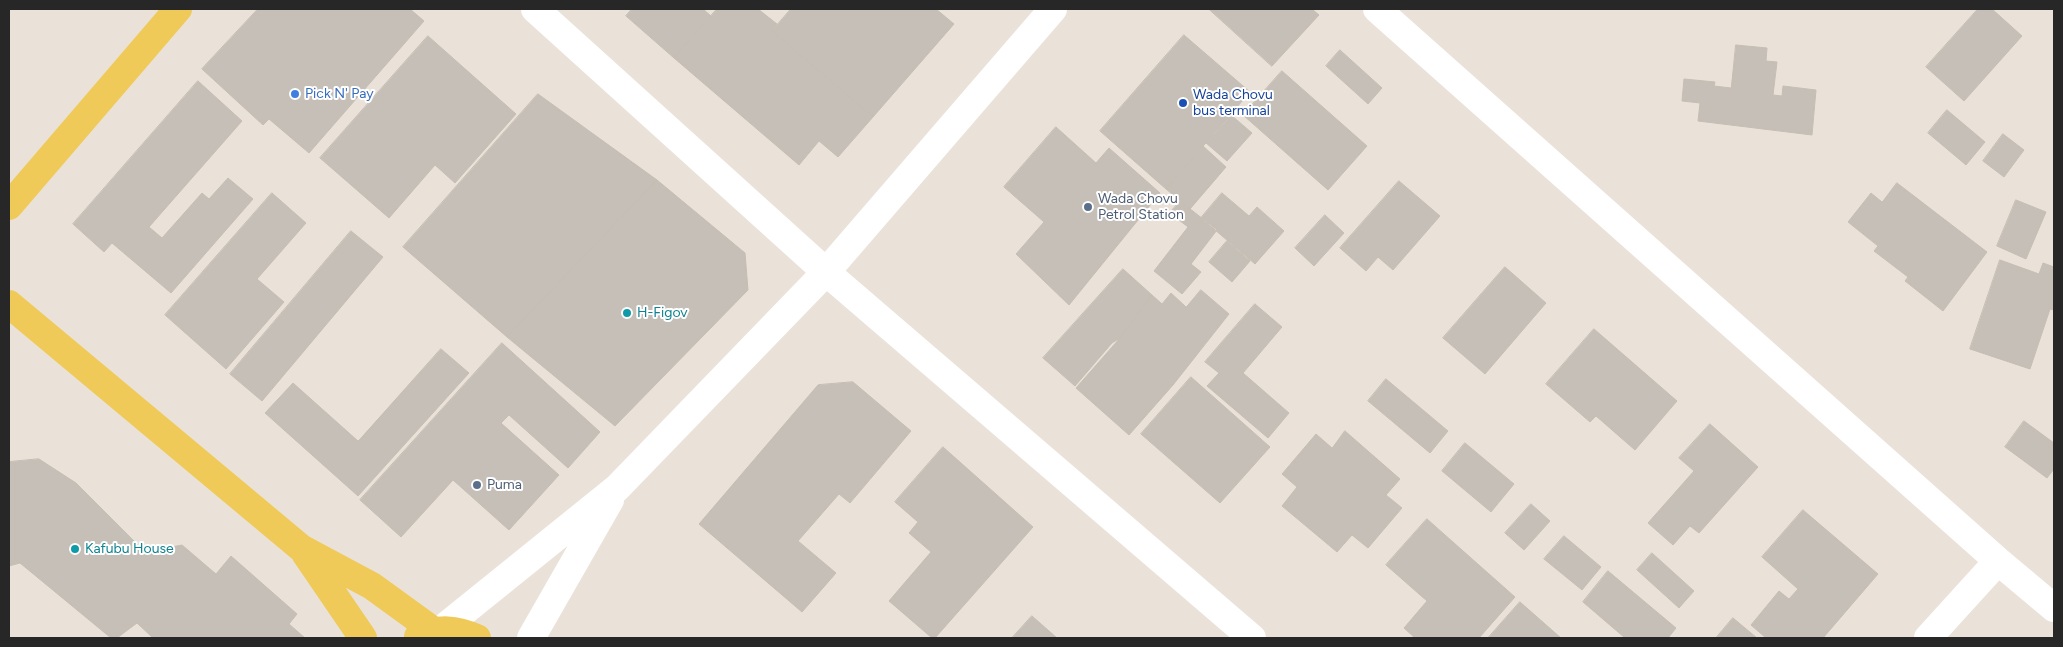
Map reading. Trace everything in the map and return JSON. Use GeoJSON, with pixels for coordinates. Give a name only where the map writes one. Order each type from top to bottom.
{"type":"FeatureCollection","features":[{"type":"Feature","properties":{"kind":"main road"},"geometry":{"type":"LineString","coordinates":[[9,206],[178,9]]}},
{"type":"Feature","properties":{"kind":"main road"},"geometry":{"type":"LineString","coordinates":[[9,304],[301,548],[372,586],[430,633],[460,631],[476,638]]}},
{"type":"Feature","properties":{"kind":"main road"},"geometry":{"type":"LineString","coordinates":[[301,548],[363,638]]}},
{"type":"Feature","properties":{"kind":"street"},"geometry":{"type":"LineString","coordinates":[[535,9],[826,272],[1252,638]]}},
{"type":"Feature","properties":{"kind":"street"},"geometry":{"type":"LineString","coordinates":[[430,633],[617,488],[826,272],[1053,9]]}},
{"type":"Feature","properties":{"kind":"street"},"geometry":{"type":"LineString","coordinates":[[1377,9],[1998,561],[2054,608]]}},
{"type":"Feature","properties":{"kind":"street"},"geometry":{"type":"LineString","coordinates":[[531,638],[617,488]]}},
{"type":"Feature","properties":{"kind":"street"},"geometry":{"type":"LineString","coordinates":[[1928,638],[1998,561]]}},
{"type":"Feature","properties":{"kind":"building","name":"Pick N' Pay"},"geometry":{"type":"Polygon","coordinates":[[[258,9],[410,9],[424,21],[309,153],[269,119],[263,125],[202,69],[258,9]]]}},
{"type":"Feature","properties":{"kind":"building"},"geometry":{"type":"Polygon","coordinates":[[[632,9],[703,9],[711,16],[674,58],[626,16],[632,9]]]}},
{"type":"Feature","properties":{"kind":"building"},"geometry":{"type":"Polygon","coordinates":[[[717,9],[758,9],[777,24],[772,31],[873,117],[838,157],[819,141],[799,165],[674,58],[717,9]]]}},
{"type":"Feature","properties":{"kind":"building"},"geometry":{"type":"Polygon","coordinates":[[[791,9],[936,9],[954,24],[873,117],[772,31],[791,9]]]}},
{"type":"Feature","properties":{"kind":"building"},"geometry":{"type":"Polygon","coordinates":[[[1209,9],[1312,9],[1319,15],[1272,66],[1209,9]]]}},
{"type":"Feature","properties":{"kind":"building"},"geometry":{"type":"Polygon","coordinates":[[[1978,9],[1992,9],[2022,36],[1964,101],[1926,67],[1978,9]]]}},
{"type":"Feature","properties":{"kind":"building","name":"Wada Chovu bus terminal"},"geometry":{"type":"Polygon","coordinates":[[[1184,35],[1250,92],[1166,189],[1100,131],[1184,35]]]}},
{"type":"Feature","properties":{"kind":"building"},"geometry":{"type":"Polygon","coordinates":[[[428,36],[516,114],[455,183],[435,165],[389,218],[320,158],[428,36]]]}},
{"type":"Feature","properties":{"kind":"building"},"geometry":{"type":"Polygon","coordinates":[[[1736,45],[1767,48],[1766,61],[1777,62],[1773,95],[1782,96],[1783,86],[1816,90],[1812,135],[1698,121],[1700,103],[1682,101],[1684,79],[1715,82],[1714,86],[1731,88],[1736,45]]]}},
{"type":"Feature","properties":{"kind":"building"},"geometry":{"type":"Polygon","coordinates":[[[1340,50],[1382,88],[1368,104],[1326,66],[1340,50]]]}},
{"type":"Feature","properties":{"kind":"building"},"geometry":{"type":"Polygon","coordinates":[[[1282,71],[1367,146],[1328,190],[1243,115],[1282,71]]]}},
{"type":"Feature","properties":{"kind":"building"},"geometry":{"type":"Polygon","coordinates":[[[198,81],[242,121],[149,227],[162,238],[202,193],[209,199],[228,178],[253,199],[171,293],[112,243],[104,252],[73,224],[198,81]]]}},
{"type":"Feature","properties":{"kind":"building"},"geometry":{"type":"Polygon","coordinates":[[[538,94],[657,180],[507,337],[403,247],[538,94]]]}},
{"type":"Feature","properties":{"kind":"building"},"geometry":{"type":"Polygon","coordinates":[[[1947,110],[1985,142],[1966,165],[1928,133],[1947,110]]]}},
{"type":"Feature","properties":{"kind":"building"},"geometry":{"type":"Polygon","coordinates":[[[1231,115],[1252,133],[1227,161],[1206,143],[1231,115]]]}},
{"type":"Feature","properties":{"kind":"building","name":"Wada Chovu Petrol Station"},"geometry":{"type":"Polygon","coordinates":[[[1056,127],[1096,163],[1109,148],[1160,193],[1069,305],[1016,254],[1044,222],[1004,187],[1056,127]]]}},
{"type":"Feature","properties":{"kind":"building"},"geometry":{"type":"Polygon","coordinates":[[[2003,134],[2024,150],[2004,177],[1983,161],[2003,134]]]}},
{"type":"Feature","properties":{"kind":"building"},"geometry":{"type":"Polygon","coordinates":[[[1203,146],[1226,167],[1190,209],[1166,189],[1203,146]]]}},
{"type":"Feature","properties":{"kind":"building","name":"H-Figov"},"geometry":{"type":"Polygon","coordinates":[[[657,180],[745,253],[748,290],[615,426],[507,337],[657,180]]]}},
{"type":"Feature","properties":{"kind":"building"},"geometry":{"type":"Polygon","coordinates":[[[1399,181],[1440,216],[1393,270],[1378,257],[1366,271],[1340,248],[1399,181]]]}},
{"type":"Feature","properties":{"kind":"building"},"geometry":{"type":"Polygon","coordinates":[[[1897,183],[1987,252],[1943,311],[1905,281],[1908,277],[1874,251],[1878,246],[1848,222],[1871,193],[1882,202],[1897,183]]]}},
{"type":"Feature","properties":{"kind":"building"},"geometry":{"type":"Polygon","coordinates":[[[272,193],[306,223],[257,279],[284,302],[226,369],[165,315],[272,193]]]}},
{"type":"Feature","properties":{"kind":"building"},"geometry":{"type":"Polygon","coordinates":[[[1222,193],[1249,216],[1257,207],[1284,231],[1255,264],[1201,218],[1222,193]]]}},
{"type":"Feature","properties":{"kind":"building"},"geometry":{"type":"Polygon","coordinates":[[[2016,200],[2046,212],[2026,259],[1997,246],[2016,200]]]}},
{"type":"Feature","properties":{"kind":"building"},"geometry":{"type":"Polygon","coordinates":[[[1180,201],[1217,230],[1191,264],[1201,272],[1182,294],[1154,271],[1188,227],[1170,213],[1180,201]]]}},
{"type":"Feature","properties":{"kind":"building"},"geometry":{"type":"Polygon","coordinates":[[[1325,215],[1344,233],[1314,266],[1295,248],[1325,215]]]}},
{"type":"Feature","properties":{"kind":"building"},"geometry":{"type":"Polygon","coordinates":[[[351,231],[383,257],[262,401],[230,374],[351,231]]]}},
{"type":"Feature","properties":{"kind":"building"},"geometry":{"type":"Polygon","coordinates":[[[1227,241],[1250,261],[1232,282],[1209,262],[1227,241]]]}},
{"type":"Feature","properties":{"kind":"building"},"geometry":{"type":"Polygon","coordinates":[[[2000,260],[2039,274],[2043,263],[2054,267],[2054,310],[2050,309],[2030,369],[1970,349],[2000,260]]]}},
{"type":"Feature","properties":{"kind":"building"},"geometry":{"type":"Polygon","coordinates":[[[1505,267],[1546,303],[1485,374],[1443,338],[1505,267]]]}},
{"type":"Feature","properties":{"kind":"building"},"geometry":{"type":"Polygon","coordinates":[[[1123,269],[1152,295],[1120,338],[1112,343],[1075,386],[1043,358],[1123,269]]]}},
{"type":"Feature","properties":{"kind":"building"},"geometry":{"type":"Polygon","coordinates":[[[1201,290],[1229,314],[1173,385],[1129,435],[1076,388],[1120,338],[1152,295],[1162,304],[1171,293],[1186,307],[1201,290]]]}},
{"type":"Feature","properties":{"kind":"building"},"geometry":{"type":"Polygon","coordinates":[[[1255,304],[1282,327],[1243,373],[1289,413],[1268,438],[1207,386],[1219,373],[1205,362],[1255,304]]]}},
{"type":"Feature","properties":{"kind":"building"},"geometry":{"type":"Polygon","coordinates":[[[1594,329],[1677,401],[1635,450],[1596,416],[1590,422],[1546,384],[1594,329]]]}},
{"type":"Feature","properties":{"kind":"building"},"geometry":{"type":"Polygon","coordinates":[[[502,343],[600,432],[568,468],[509,415],[501,423],[559,475],[509,530],[453,480],[401,537],[360,500],[502,343]]]}},
{"type":"Feature","properties":{"kind":"building"},"geometry":{"type":"Polygon","coordinates":[[[441,349],[469,373],[358,496],[265,413],[293,383],[358,441],[441,349]]]}},
{"type":"Feature","properties":{"kind":"building"},"geometry":{"type":"Polygon","coordinates":[[[1191,377],[1270,447],[1220,503],[1141,434],[1191,377]]]}},
{"type":"Feature","properties":{"kind":"building"},"geometry":{"type":"Polygon","coordinates":[[[1386,379],[1448,431],[1430,453],[1368,401],[1386,379]]]}},
{"type":"Feature","properties":{"kind":"building"},"geometry":{"type":"Polygon","coordinates":[[[853,382],[911,431],[850,503],[839,494],[798,541],[836,573],[802,612],[699,524],[818,385],[853,382]]]}},
{"type":"Feature","properties":{"kind":"building"},"geometry":{"type":"Polygon","coordinates":[[[2024,421],[2054,443],[2054,469],[2047,478],[2005,447],[2024,421]]]}},
{"type":"Feature","properties":{"kind":"building"},"geometry":{"type":"Polygon","coordinates":[[[1710,424],[1758,467],[1699,533],[1690,526],[1673,545],[1648,523],[1694,471],[1679,458],[1710,424]]]}},
{"type":"Feature","properties":{"kind":"building"},"geometry":{"type":"Polygon","coordinates":[[[1345,431],[1400,479],[1386,495],[1402,508],[1368,548],[1352,535],[1337,552],[1282,506],[1297,487],[1282,474],[1316,434],[1332,448],[1345,431]]]}},
{"type":"Feature","properties":{"kind":"building"},"geometry":{"type":"Polygon","coordinates":[[[1465,443],[1514,484],[1491,512],[1442,471],[1465,443]]]}},
{"type":"Feature","properties":{"kind":"building"},"geometry":{"type":"Polygon","coordinates":[[[943,447],[1033,527],[935,638],[932,638],[889,601],[931,552],[909,533],[918,522],[895,502],[943,447]]]}},
{"type":"Feature","properties":{"kind":"building","name":"Kafubu House"},"geometry":{"type":"Polygon","coordinates":[[[39,459],[76,483],[145,552],[182,545],[216,574],[231,556],[297,614],[289,624],[305,638],[153,638],[137,623],[117,638],[111,638],[20,563],[9,566],[9,462],[39,459]]]}},
{"type":"Feature","properties":{"kind":"building"},"geometry":{"type":"Polygon","coordinates":[[[1531,504],[1550,521],[1524,550],[1505,533],[1531,504]]]}},
{"type":"Feature","properties":{"kind":"building"},"geometry":{"type":"Polygon","coordinates":[[[1803,510],[1878,574],[1823,638],[1766,638],[1751,625],[1779,591],[1789,599],[1798,589],[1762,557],[1803,510]]]}},
{"type":"Feature","properties":{"kind":"building"},"geometry":{"type":"Polygon","coordinates":[[[1427,519],[1515,597],[1479,638],[1415,638],[1404,628],[1427,601],[1386,565],[1427,519]]]}},
{"type":"Feature","properties":{"kind":"building"},"geometry":{"type":"Polygon","coordinates":[[[1564,536],[1601,567],[1582,590],[1544,559],[1564,536]]]}},
{"type":"Feature","properties":{"kind":"building"},"geometry":{"type":"Polygon","coordinates":[[[1652,553],[1694,591],[1679,608],[1637,570],[1652,553]]]}},
{"type":"Feature","properties":{"kind":"building"},"geometry":{"type":"Polygon","coordinates":[[[1608,571],[1676,628],[1668,638],[1625,638],[1583,602],[1608,571]]]}},
{"type":"Feature","properties":{"kind":"building"},"geometry":{"type":"Polygon","coordinates":[[[1520,602],[1561,638],[1488,638],[1520,602]]]}},
{"type":"Feature","properties":{"kind":"building"},"geometry":{"type":"Polygon","coordinates":[[[1032,616],[1057,638],[1012,638],[1032,616]]]}},
{"type":"Feature","properties":{"kind":"building"},"geometry":{"type":"Polygon","coordinates":[[[1733,618],[1757,638],[1716,638],[1733,618]]]}},
{"type":"Feature","properties":{"kind":"place","name":"Pick N' Pay"},"geometry":{"type":"Point","coordinates":[295,94]}},
{"type":"Feature","properties":{"kind":"place","name":"Wada Chovu bus terminal"},"geometry":{"type":"Point","coordinates":[1183,103]}},
{"type":"Feature","properties":{"kind":"place","name":"Wada Chovu Petrol Station"},"geometry":{"type":"Point","coordinates":[1088,207]}},
{"type":"Feature","properties":{"kind":"place","name":"H-Figov"},"geometry":{"type":"Point","coordinates":[627,313]}},
{"type":"Feature","properties":{"kind":"place","name":"Puma"},"geometry":{"type":"Point","coordinates":[477,485]}},
{"type":"Feature","properties":{"kind":"place","name":"Kafubu House"},"geometry":{"type":"Point","coordinates":[75,549]}}]}
